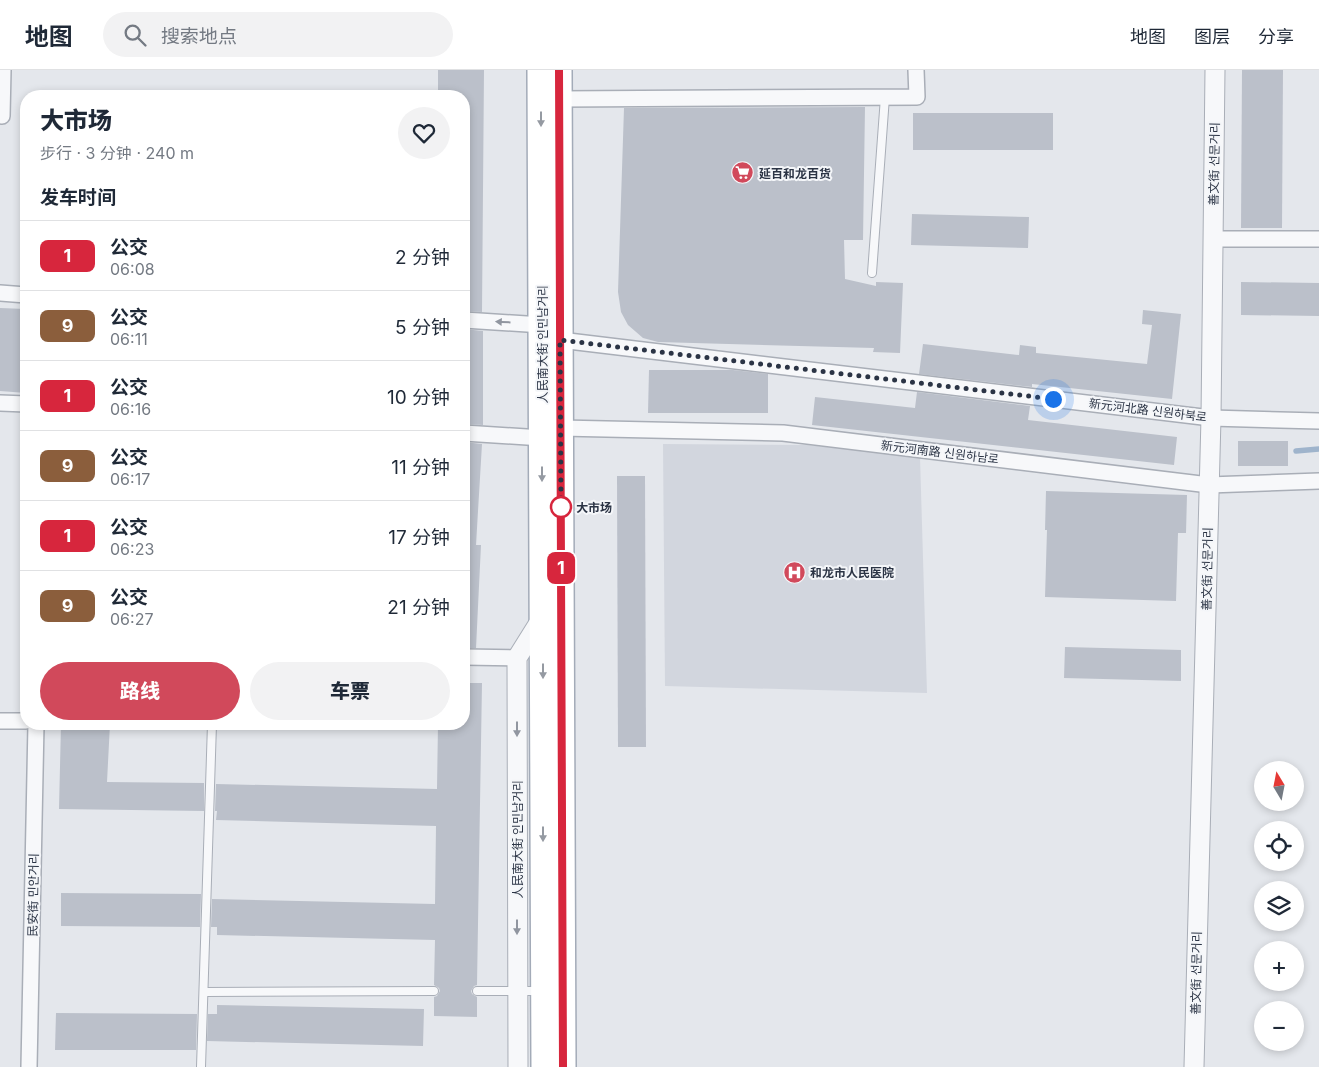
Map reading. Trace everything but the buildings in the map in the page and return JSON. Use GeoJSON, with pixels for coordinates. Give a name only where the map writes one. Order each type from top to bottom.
{"type":"FeatureCollection","features":[{"type":"Feature","properties":{"kind":"main road","name":"人民南大街 인민남거리"},"geometry":{"type":"LineString","coordinates":[[540,70],[542,325],[551,433],[563,1067]]}},
{"type":"Feature","properties":{"kind":"main road","name":"人民南大街 인민남거리"},"geometry":{"type":"LineString","coordinates":[[544,1067],[542,618],[551,433],[560,340],[559,70]]}},
{"type":"Feature","properties":{"kind":"street"},"geometry":{"type":"LineString","coordinates":[[2,116],[3,70]]}},
{"type":"Feature","properties":{"kind":"street"},"geometry":{"type":"LineString","coordinates":[[560,99],[917,97],[916,70]]}},
{"type":"Feature","properties":{"kind":"street","name":"善文街 선문거리"},"geometry":{"type":"LineString","coordinates":[[1194,1067],[1211,418],[1215,70]]}},
{"type":"Feature","properties":{"kind":"street"},"geometry":{"type":"LineString","coordinates":[[1213,239],[1319,239]]}},
{"type":"Feature","properties":{"kind":"street"},"geometry":{"type":"LineString","coordinates":[[0,293],[20,295]]}},
{"type":"Feature","properties":{"kind":"street"},"geometry":{"type":"LineString","coordinates":[[470,320],[542,325]]}},
{"type":"Feature","properties":{"kind":"street","name":"新元河北路 신원하북로"},"geometry":{"type":"LineString","coordinates":[[560,340],[1211,418],[1319,421]]}},
{"type":"Feature","properties":{"kind":"street"},"geometry":{"type":"LineString","coordinates":[[0,403],[20,404]]}},
{"type":"Feature","properties":{"kind":"street","name":"新元河南路 신원하남로"},"geometry":{"type":"LineString","coordinates":[[470,433],[783,433],[1209,484],[1319,480]]}},
{"type":"Feature","properties":{"kind":"street"},"geometry":{"type":"LineString","coordinates":[[470,657],[517,658],[542,618]]}},
{"type":"Feature","properties":{"kind":"street","name":"人民南大街 인민남거리"},"geometry":{"type":"LineString","coordinates":[[517,658],[518,1067]]}},
{"type":"Feature","properties":{"kind":"street"},"geometry":{"type":"LineString","coordinates":[[0,721],[20,721]]}},
{"type":"Feature","properties":{"kind":"street","name":"民安街 민안거리"},"geometry":{"type":"LineString","coordinates":[[29,1067],[36,730]]}},
{"type":"Feature","properties":{"kind":"lane"},"geometry":{"type":"LineString","coordinates":[[872,273],[885,97]]}},
{"type":"Feature","properties":{"kind":"lane"},"geometry":{"type":"LineString","coordinates":[[201,1067],[212,730]]}},
{"type":"Feature","properties":{"kind":"lane"},"geometry":{"type":"LineString","coordinates":[[204,992],[434,991]]}},
{"type":"Feature","properties":{"kind":"lane"},"geometry":{"type":"LineString","coordinates":[[477,991],[544,991]]}},
{"type":"Feature","properties":{"kind":"shaded area","name":"和龙市人民医院"},"geometry":{"type":"Polygon","coordinates":[[[663,444],[807,445],[920,457],[927,693],[665,686],[663,444]]]}},
{"type":"Feature","properties":{"kind":"waterway"},"geometry":{"type":"LineString","coordinates":[[1296,451],[1319,449]]}},
{"type":"Feature","properties":{"kind":"bus line","name":"1"},"geometry":{"type":"LineString","coordinates":[[559,70],[563,1067]]}},
{"type":"Feature","properties":{"kind":"place","name":"延百和龙百货"},"geometry":{"type":"Point","coordinates":[743,173]}},
{"type":"Feature","properties":{"kind":"place","name":"大市场"},"geometry":{"type":"Point","coordinates":[561,507]}},
{"type":"Feature","properties":{"kind":"place","name":"和龙市人民医院"},"geometry":{"type":"Point","coordinates":[794,572]}},
{"type":"Feature","properties":{"kind":"route"},"geometry":{"type":"LineString","coordinates":[[561,507],[560,340],[1053,399]]}}]}
